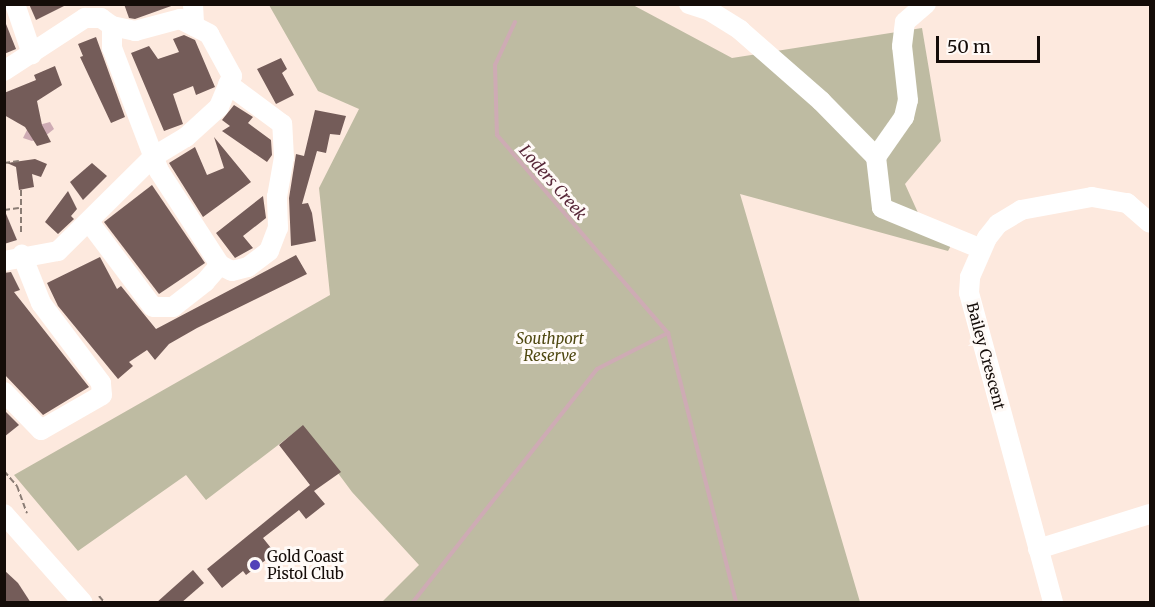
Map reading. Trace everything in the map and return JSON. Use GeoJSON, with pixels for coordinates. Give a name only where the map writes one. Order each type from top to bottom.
{"type":"FeatureCollection","features":[{"type":"Feature","properties":{"kind":"street"},"geometry":{"type":"LineString","coordinates":[[15,4],[32,54]]}},
{"type":"Feature","properties":{"kind":"street"},"geometry":{"type":"LineString","coordinates":[[193,4],[194,26]]}},
{"type":"Feature","properties":{"kind":"street"},"geometry":{"type":"LineString","coordinates":[[689,4],[710,11],[740,30],[821,101],[876,158],[882,208],[979,249]]}},
{"type":"Feature","properties":{"kind":"street"},"geometry":{"type":"LineString","coordinates":[[876,158],[896,134],[906,108],[905,22],[926,4]]}},
{"type":"Feature","properties":{"kind":"street"},"geometry":{"type":"LineString","coordinates":[[4,71],[86,18],[101,18],[112,26],[135,31],[180,19],[208,34],[232,76],[219,107],[186,137],[153,157],[58,251],[13,258],[42,303],[101,384],[102,395],[41,430],[4,392]]}},
{"type":"Feature","properties":{"kind":"street"},"geometry":{"type":"LineString","coordinates":[[112,26],[112,48],[153,157],[220,265],[232,271],[248,267],[269,252],[278,228],[277,197],[284,158],[282,124],[228,84]]}},
{"type":"Feature","properties":{"kind":"street","name":"Bailey Crescent"},"geometry":{"type":"LineString","coordinates":[[1053,603],[969,293],[979,249],[998,224],[1016,213],[1071,200],[1092,197],[1127,203],[1150,223]]}},
{"type":"Feature","properties":{"kind":"street"},"geometry":{"type":"LineString","coordinates":[[89,222],[153,307],[173,307],[205,282],[220,265]]}},
{"type":"Feature","properties":{"kind":"street"},"geometry":{"type":"LineString","coordinates":[[4,514],[89,598]]}},
{"type":"Feature","properties":{"kind":"street"},"geometry":{"type":"LineString","coordinates":[[1038,549],[1150,514]]}},
{"type":"Feature","properties":{"kind":"path"},"geometry":{"type":"LineString","coordinates":[[4,163],[19,161]]}},
{"type":"Feature","properties":{"kind":"path"},"geometry":{"type":"LineString","coordinates":[[21,190],[21,235]]}},
{"type":"Feature","properties":{"kind":"path"},"geometry":{"type":"LineString","coordinates":[[4,210],[20,207]]}},
{"type":"Feature","properties":{"kind":"path"},"geometry":{"type":"LineString","coordinates":[[4,471],[17,486],[25,511],[32,519]]}},
{"type":"Feature","properties":{"kind":"path"},"geometry":{"type":"LineString","coordinates":[[89,598],[104,603]]}},
{"type":"Feature","properties":{"kind":"green space","name":"Southport Reserve"},"geometry":{"type":"Polygon","coordinates":[[[269,5],[633,5],[732,58],[922,28],[941,141],[905,184],[919,215],[959,231],[948,251],[740,194],[860,602],[382,602],[419,565],[352,492],[303,426],[206,500],[186,475],[78,551],[14,475],[330,295],[319,188],[359,109],[318,91],[269,5]]]}},
{"type":"Feature","properties":{"kind":"shaded area"},"geometry":{"type":"Polygon","coordinates":[[[50,122],[54,129],[44,137],[32,141],[23,138],[28,128],[50,122]]]}},
{"type":"Feature","properties":{"kind":"building"},"geometry":{"type":"Polygon","coordinates":[[[29,4],[68,4],[36,20],[29,4]]]}},
{"type":"Feature","properties":{"kind":"building"},"geometry":{"type":"Polygon","coordinates":[[[124,4],[174,5],[135,19],[129,18],[124,4]]]}},
{"type":"Feature","properties":{"kind":"building"},"geometry":{"type":"Polygon","coordinates":[[[4,19],[16,49],[4,54],[4,19]]]}},
{"type":"Feature","properties":{"kind":"building"},"geometry":{"type":"Polygon","coordinates":[[[184,35],[195,40],[215,87],[196,95],[193,86],[173,94],[183,124],[164,131],[131,53],[149,46],[158,59],[179,52],[173,39],[184,35]]]}},
{"type":"Feature","properties":{"kind":"building"},"geometry":{"type":"Polygon","coordinates":[[[96,37],[125,117],[111,123],[80,57],[83,56],[78,44],[96,37]]]}},
{"type":"Feature","properties":{"kind":"building"},"geometry":{"type":"Polygon","coordinates":[[[281,58],[287,69],[282,73],[294,95],[276,104],[257,69],[281,58]]]}},
{"type":"Feature","properties":{"kind":"building"},"geometry":{"type":"Polygon","coordinates":[[[55,66],[62,85],[37,101],[42,125],[51,142],[37,146],[25,127],[4,115],[4,93],[36,80],[34,75],[55,66]]]}},
{"type":"Feature","properties":{"kind":"building"},"geometry":{"type":"Polygon","coordinates":[[[234,105],[253,117],[248,123],[271,140],[272,155],[267,162],[222,131],[230,126],[222,120],[234,105]]]}},
{"type":"Feature","properties":{"kind":"building"},"geometry":{"type":"Polygon","coordinates":[[[315,110],[346,116],[340,135],[330,134],[326,153],[317,151],[302,204],[308,203],[312,213],[316,241],[291,246],[289,198],[296,154],[304,156],[315,110]]]}},
{"type":"Feature","properties":{"kind":"building"},"geometry":{"type":"Polygon","coordinates":[[[214,137],[251,182],[203,217],[169,163],[195,147],[207,175],[224,168],[214,137]]]}},
{"type":"Feature","properties":{"kind":"building"},"geometry":{"type":"Polygon","coordinates":[[[35,159],[47,164],[41,177],[32,174],[34,187],[19,190],[16,167],[7,163],[35,159]]]}},
{"type":"Feature","properties":{"kind":"building"},"geometry":{"type":"Polygon","coordinates":[[[92,163],[107,176],[83,200],[70,182],[92,163]]]}},
{"type":"Feature","properties":{"kind":"building"},"geometry":{"type":"Polygon","coordinates":[[[152,185],[205,263],[159,294],[104,222],[152,185]]]}},
{"type":"Feature","properties":{"kind":"building"},"geometry":{"type":"Polygon","coordinates":[[[68,191],[77,209],[71,216],[74,219],[58,234],[45,222],[68,191]]]}},
{"type":"Feature","properties":{"kind":"building"},"geometry":{"type":"Polygon","coordinates":[[[263,196],[266,218],[243,236],[253,248],[235,258],[216,233],[263,196]]]}},
{"type":"Feature","properties":{"kind":"building"},"geometry":{"type":"Polygon","coordinates":[[[4,209],[17,240],[4,244],[4,209]]]}},
{"type":"Feature","properties":{"kind":"building"},"geometry":{"type":"Polygon","coordinates":[[[296,255],[307,274],[197,328],[169,344],[155,360],[147,350],[129,362],[133,366],[118,379],[58,306],[47,283],[100,257],[117,289],[121,286],[156,329],[296,255]]]}},
{"type":"Feature","properties":{"kind":"building"},"geometry":{"type":"Polygon","coordinates":[[[11,272],[20,290],[14,292],[89,387],[43,415],[4,374],[4,273],[11,272]]]}},
{"type":"Feature","properties":{"kind":"building"},"geometry":{"type":"Polygon","coordinates":[[[4,410],[19,425],[4,437],[4,410]]]}},
{"type":"Feature","properties":{"kind":"building"},"geometry":{"type":"Polygon","coordinates":[[[303,425],[341,472],[314,491],[325,504],[306,519],[299,510],[263,538],[275,553],[246,575],[243,571],[222,588],[207,569],[310,485],[279,445],[303,425]]]}},
{"type":"Feature","properties":{"kind":"building"},"geometry":{"type":"Polygon","coordinates":[[[4,570],[18,583],[31,603],[4,603],[4,570]]]}},
{"type":"Feature","properties":{"kind":"building"},"geometry":{"type":"Polygon","coordinates":[[[193,570],[204,583],[181,603],[156,603],[193,570]]]}},
{"type":"Feature","properties":{"kind":"waterway","name":"Loders Creek"},"geometry":{"type":"LineString","coordinates":[[515,22],[495,65],[497,135],[668,333],[736,602]]}},
{"type":"Feature","properties":{"kind":"waterway","name":"Loders Creek"},"geometry":{"type":"LineString","coordinates":[[413,602],[597,369],[668,333]]}},
{"type":"Feature","properties":{"kind":"place","name":"Gold Coast Pistol Club"},"geometry":{"type":"Point","coordinates":[255,565]}}]}
